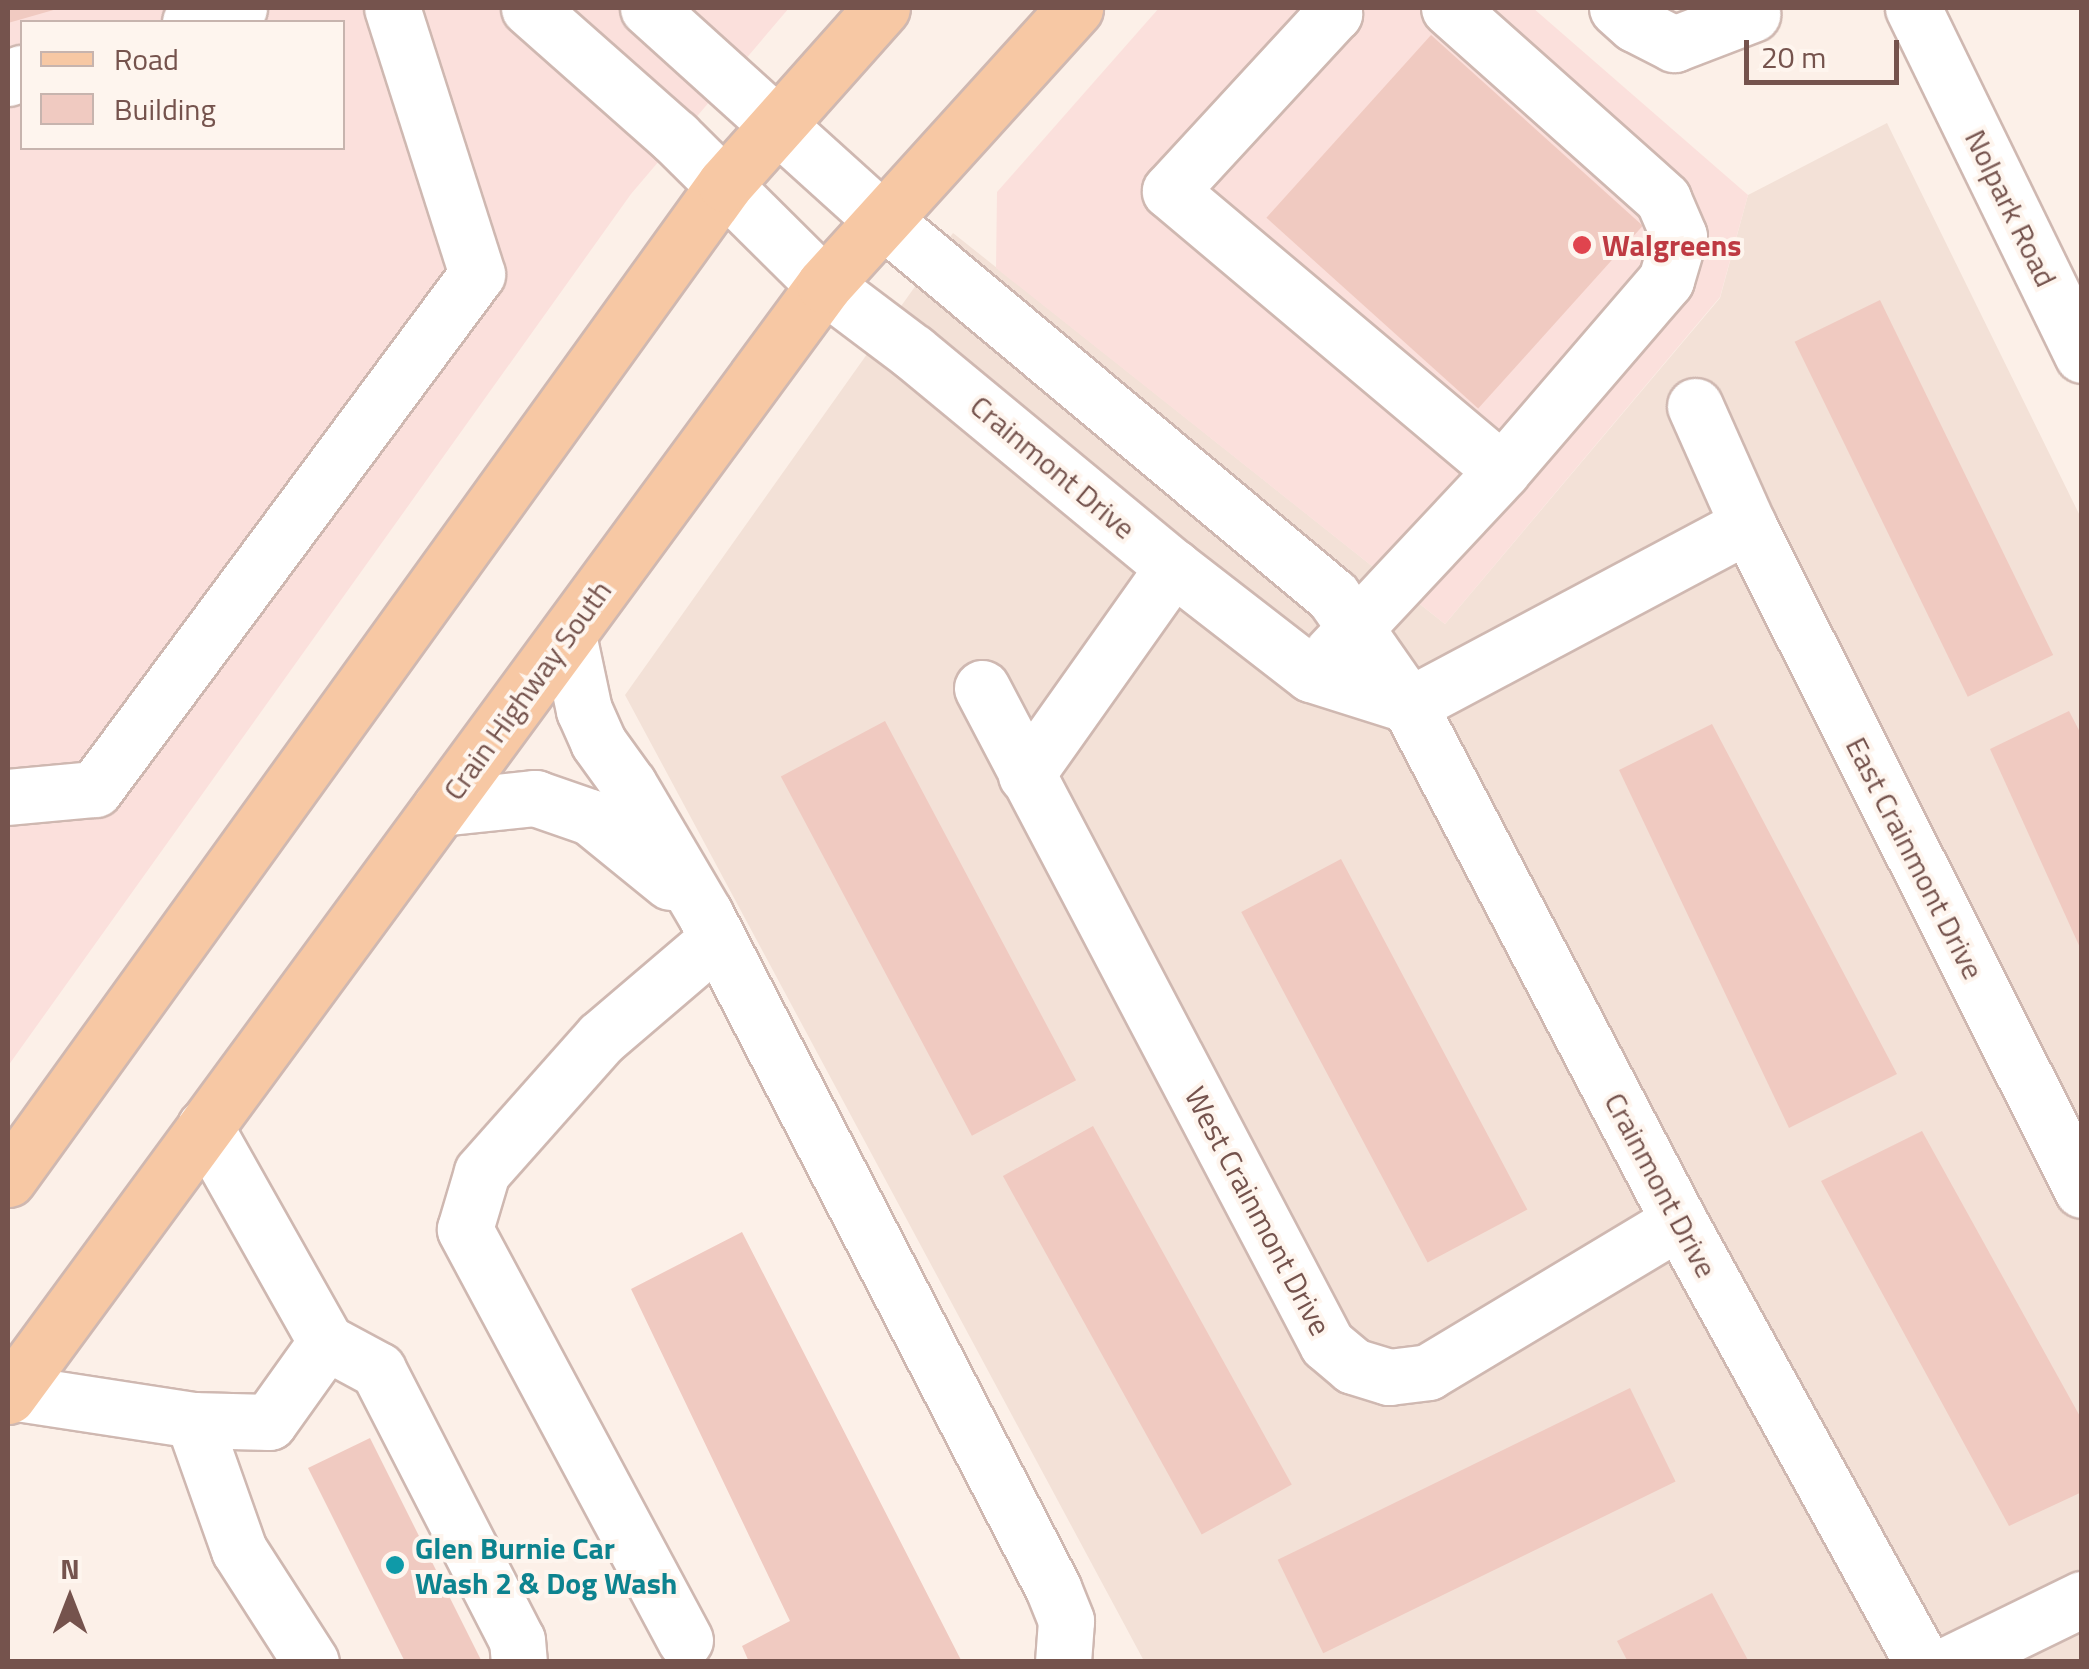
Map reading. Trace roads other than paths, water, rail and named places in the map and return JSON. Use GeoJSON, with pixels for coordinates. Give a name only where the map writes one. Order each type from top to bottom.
{"type":"FeatureCollection","features":[{"type":"Feature","properties":{"kind":"main road"},"geometry":{"type":"LineString","coordinates":[[8,1179],[725,184],[882,8]]}},
{"type":"Feature","properties":{"kind":"main road","name":"Crain Highway South"},"geometry":{"type":"LineString","coordinates":[[9,1394],[824,285],[1075,8]]}},
{"type":"Feature","properties":{"kind":"street"},"geometry":{"type":"LineString","coordinates":[[197,20],[239,8]]}},
{"type":"Feature","properties":{"kind":"street"},"geometry":{"type":"LineString","coordinates":[[8,797],[95,789],[477,274],[392,8]]}},
{"type":"Feature","properties":{"kind":"street","name":"Crainmont Drive"},"geometry":{"type":"LineString","coordinates":[[529,8],[725,184],[824,285],[913,352],[1173,567],[1312,674],[1409,704]]}},
{"type":"Feature","properties":{"kind":"street","name":"Crainmont Drive"},"geometry":{"type":"LineString","coordinates":[[648,8],[884,220],[1333,596],[1409,704],[1679,1221],[1922,1662]]}},
{"type":"Feature","properties":{"kind":"street"},"geometry":{"type":"LineString","coordinates":[[1312,674],[1502,471],[1666,280],[1679,236],[1663,199],[1449,8]]}},
{"type":"Feature","properties":{"kind":"street"},"geometry":{"type":"LineString","coordinates":[[1618,8],[1635,24],[1674,44],[1752,14]]}},
{"type":"Feature","properties":{"kind":"street","name":"Nolpark Road"},"geometry":{"type":"LineString","coordinates":[[1914,8],[2078,339]]}},
{"type":"Feature","properties":{"kind":"street"},"geometry":{"type":"LineString","coordinates":[[1333,9],[1170,191],[1502,471]]}},
{"type":"Feature","properties":{"kind":"street","name":"East Crainmont Drive"},"geometry":{"type":"LineString","coordinates":[[1695,406],[1748,525],[2082,1190]]}},
{"type":"Feature","properties":{"kind":"street"},"geometry":{"type":"LineString","coordinates":[[1409,704],[1748,525]]}},
{"type":"Feature","properties":{"kind":"street"},"geometry":{"type":"LineString","coordinates":[[1026,774],[1173,567]]}},
{"type":"Feature","properties":{"kind":"street"},"geometry":{"type":"LineString","coordinates":[[568,634],[584,710],[598,742],[630,785],[711,926],[1053,1588],[1066,1621],[1063,1662]]}},
{"type":"Feature","properties":{"kind":"street","name":"West Crainmont Drive"},"geometry":{"type":"LineString","coordinates":[[982,688],[1328,1344],[1353,1366],[1389,1377],[1428,1372],[1679,1221]]}},
{"type":"Feature","properties":{"kind":"street"},"geometry":{"type":"LineString","coordinates":[[440,808],[535,798],[590,817],[639,853],[711,926]]}},
{"type":"Feature","properties":{"kind":"street"},"geometry":{"type":"LineString","coordinates":[[685,1640],[464,1230],[482,1172],[601,1038],[711,926]]}},
{"type":"Feature","properties":{"kind":"street"},"geometry":{"type":"LineString","coordinates":[[205,1127],[326,1342],[378,1370],[517,1640],[519,1662]]}},
{"type":"Feature","properties":{"kind":"street"},"geometry":{"type":"LineString","coordinates":[[9,1394],[194,1420],[268,1422],[326,1342]]}},
{"type":"Feature","properties":{"kind":"street"},"geometry":{"type":"LineString","coordinates":[[194,1420],[238,1550],[312,1662]]}},
{"type":"Feature","properties":{"kind":"street"},"geometry":{"type":"LineString","coordinates":[[1953,1662],[2082,1599]]}},
{"type":"Feature","properties":{"kind":"place","name":"Walgreens"},"geometry":{"type":"Point","coordinates":[1582,245]}},
{"type":"Feature","properties":{"kind":"place","name":"Glen Burnie Car Wash 2 & Dog Wash"},"geometry":{"type":"Point","coordinates":[395,1565]}}]}
